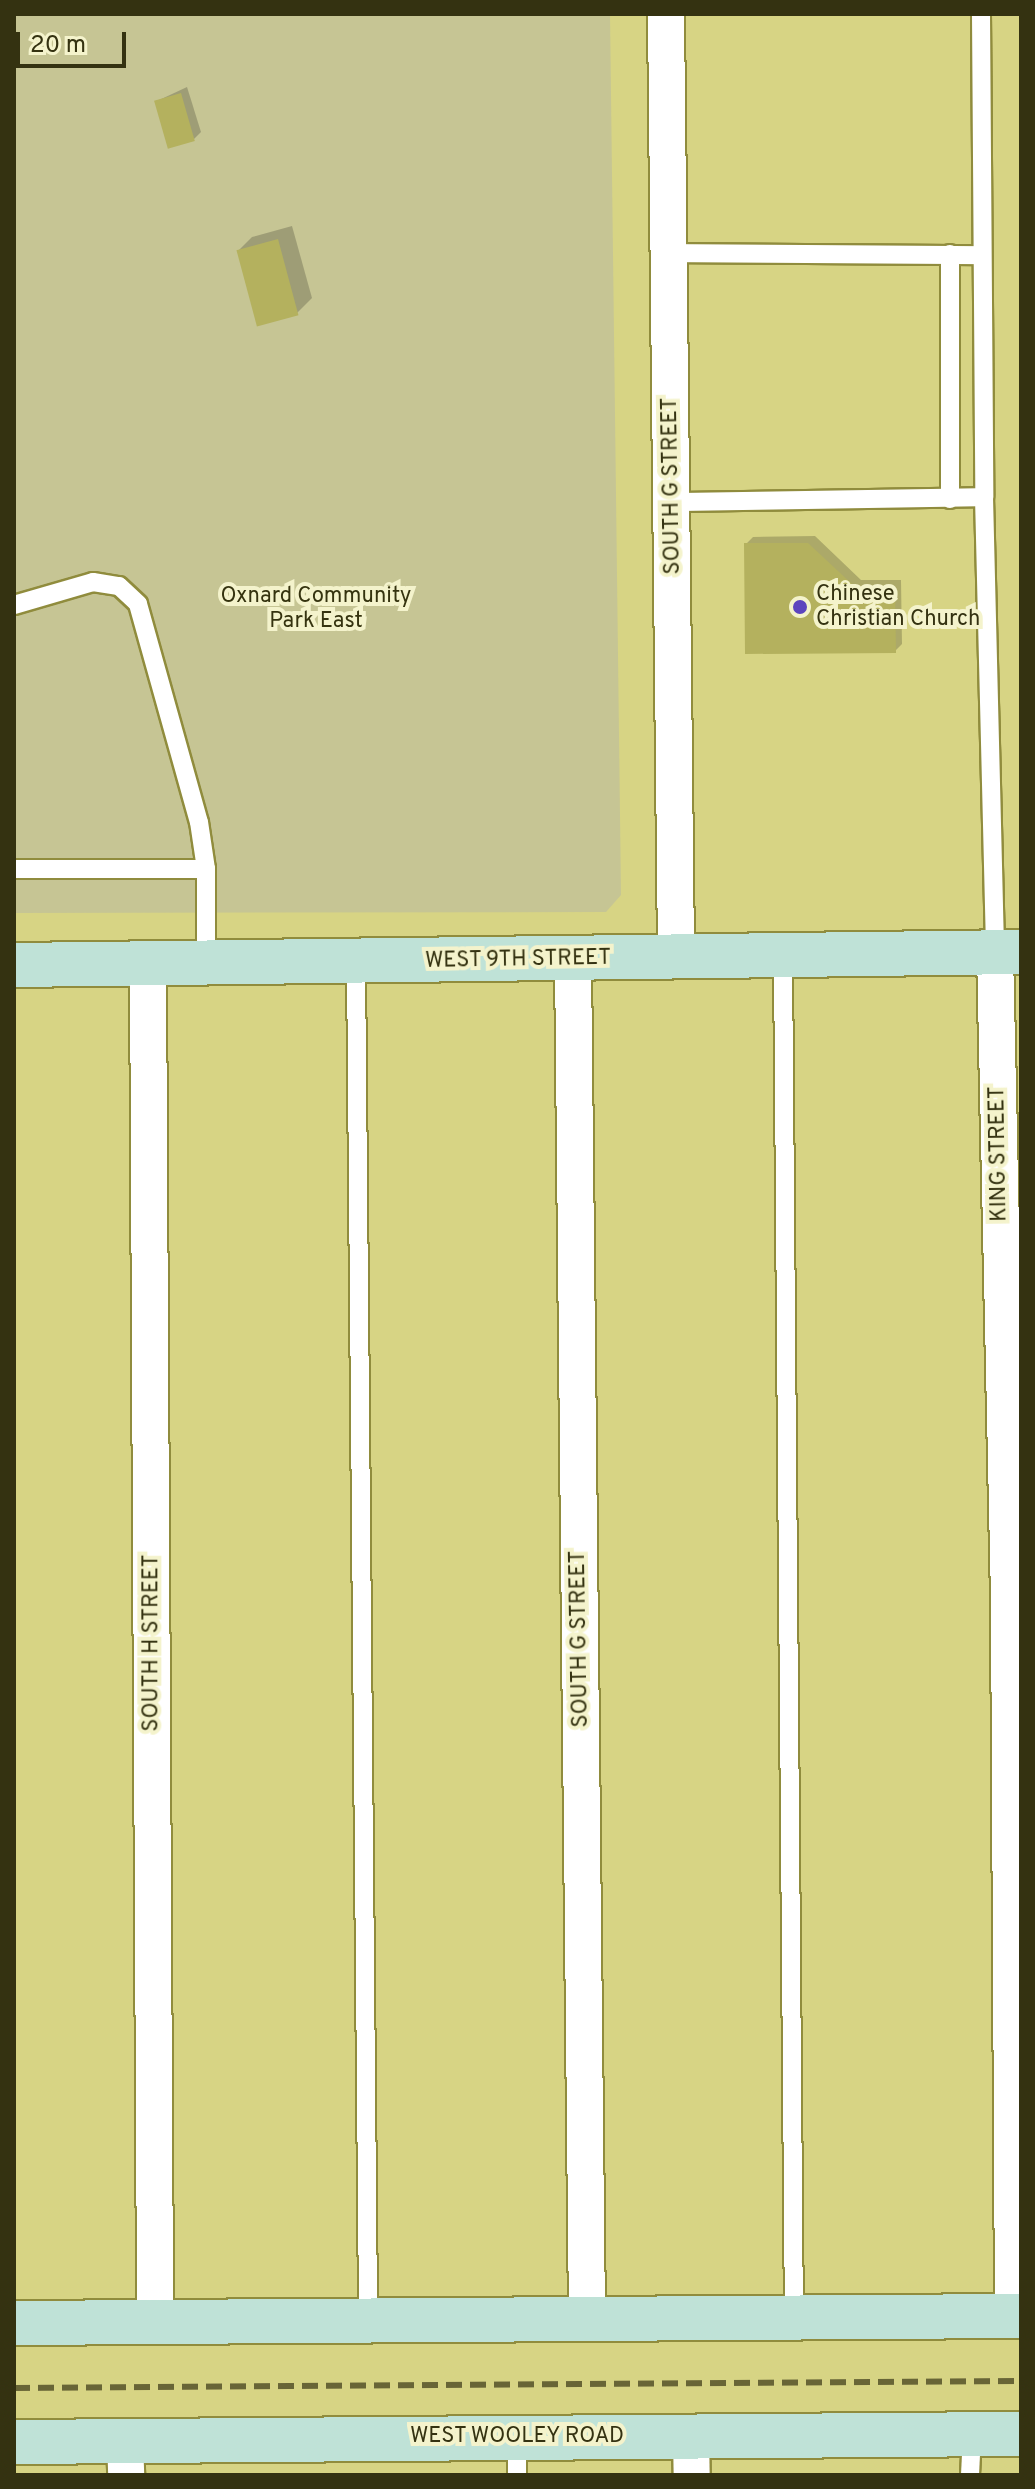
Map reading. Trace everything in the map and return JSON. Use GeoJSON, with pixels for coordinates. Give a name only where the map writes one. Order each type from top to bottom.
{"type":"FeatureCollection","features":[{"type":"Feature","properties":{"kind":"main road","name":"WEST 9TH STREET"},"geometry":{"type":"LineString","coordinates":[[14,965],[1008,952]]}},
{"type":"Feature","properties":{"kind":"main road"},"geometry":{"type":"LineString","coordinates":[[14,2323],[1017,2316]]}},
{"type":"Feature","properties":{"kind":"main road","name":"WEST WOOLEY ROAD"},"geometry":{"type":"LineString","coordinates":[[14,2442],[126,2458],[971,2454],[1021,2434]]}},
{"type":"Feature","properties":{"kind":"street","name":"SOUTH G STREET"},"geometry":{"type":"LineString","coordinates":[[666,14],[667,253],[674,502],[676,958]]}},
{"type":"Feature","properties":{"kind":"street","name":"KING STREET"},"geometry":{"type":"LineString","coordinates":[[1008,952],[1009,1600],[1017,2316]]}},
{"type":"Feature","properties":{"kind":"street","name":"SOUTH G STREET"},"geometry":{"type":"LineString","coordinates":[[573,959],[587,2318]]}},
{"type":"Feature","properties":{"kind":"street","name":"SOUTH H STREET"},"geometry":{"type":"LineString","coordinates":[[148,964],[155,2322]]}},
{"type":"Feature","properties":{"kind":"lane"},"geometry":{"type":"LineString","coordinates":[[981,14],[984,497],[1008,952]]}},
{"type":"Feature","properties":{"kind":"lane"},"geometry":{"type":"LineString","coordinates":[[667,253],[981,255]]}},
{"type":"Feature","properties":{"kind":"lane"},"geometry":{"type":"LineString","coordinates":[[950,254],[950,499]]}},
{"type":"Feature","properties":{"kind":"lane"},"geometry":{"type":"LineString","coordinates":[[674,502],[984,497]]}},
{"type":"Feature","properties":{"kind":"lane"},"geometry":{"type":"LineString","coordinates":[[14,605],[93,582],[119,586],[138,604],[199,822],[206,869],[206,963]]}},
{"type":"Feature","properties":{"kind":"lane"},"geometry":{"type":"LineString","coordinates":[[14,869],[206,869]]}},
{"type":"Feature","properties":{"kind":"lane"},"geometry":{"type":"LineString","coordinates":[[783,957],[794,2316]]}},
{"type":"Feature","properties":{"kind":"lane"},"geometry":{"type":"LineString","coordinates":[[356,961],[368,2320]]}},
{"type":"Feature","properties":{"kind":"green space","name":"Oxnard Community Park East"},"geometry":{"type":"Polygon","coordinates":[[[14,14],[610,14],[621,895],[606,912],[14,913],[14,14]]]}},
{"type":"Feature","properties":{"kind":"building"},"geometry":{"type":"Polygon","coordinates":[[[181,93],[195,141],[168,149],[154,101],[181,93]]]}},
{"type":"Feature","properties":{"kind":"building"},"geometry":{"type":"Polygon","coordinates":[[[278,239],[298,315],[257,326],[236,250],[278,239]]]}},
{"type":"Feature","properties":{"kind":"building"},"geometry":{"type":"Polygon","coordinates":[[[744,543],[808,543],[854,586],[895,586],[896,653],[745,654],[744,543]]]}},
{"type":"Feature","properties":{"kind":"railway"},"geometry":{"type":"LineString","coordinates":[[14,2388],[1021,2381]]}},
{"type":"Feature","properties":{"kind":"place","name":"Chinese Christian Church"},"geometry":{"type":"Point","coordinates":[800,607]}}]}
